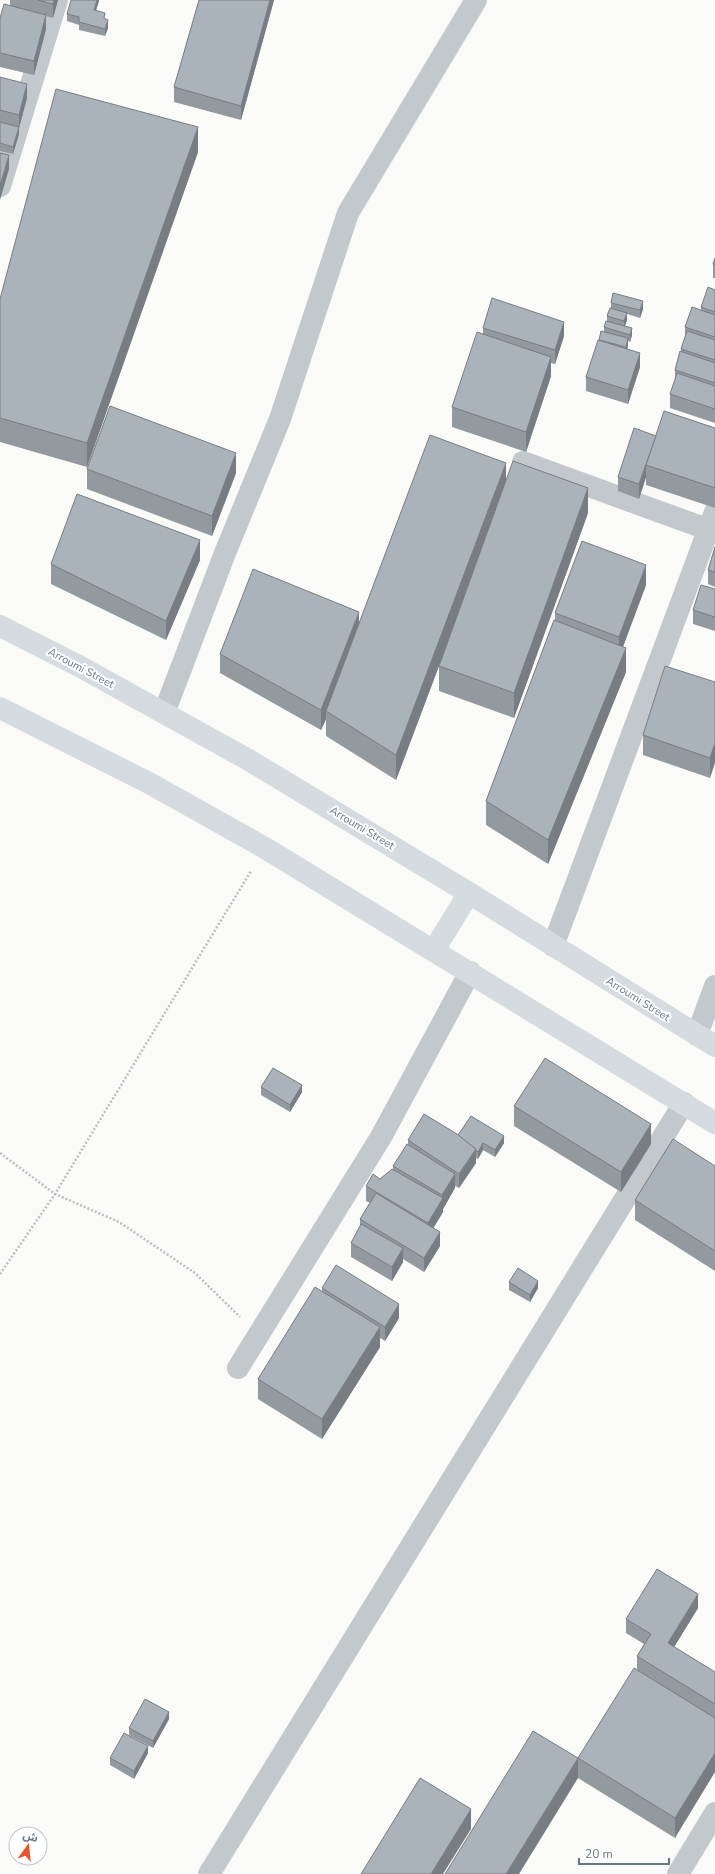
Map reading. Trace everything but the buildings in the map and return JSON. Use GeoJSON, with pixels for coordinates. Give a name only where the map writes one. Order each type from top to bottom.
{"type":"FeatureCollection","features":[{"type":"Feature","properties":{"kind":"main road","name":"Arroumi Street"},"geometry":{"type":"LineString","coordinates":[[0,626],[247,759],[469,893],[715,1046]]}},
{"type":"Feature","properties":{"kind":"main road"},"geometry":{"type":"LineString","coordinates":[[0,708],[148,783],[265,848],[715,1123]]}},
{"type":"Feature","properties":{"kind":"main road"},"geometry":{"type":"LineString","coordinates":[[434,950],[469,893]]}},
{"type":"Feature","properties":{"kind":"street"},"geometry":{"type":"LineString","coordinates":[[0,186],[56,0]]}},
{"type":"Feature","properties":{"kind":"street"},"geometry":{"type":"LineString","coordinates":[[164,713],[225,553],[280,419],[348,213],[476,0]]}},
{"type":"Feature","properties":{"kind":"street"},"geometry":{"type":"LineString","coordinates":[[523,462],[713,525],[553,946]]}},
{"type":"Feature","properties":{"kind":"street"},"geometry":{"type":"LineString","coordinates":[[238,1368],[381,1137],[470,972]]}},
{"type":"Feature","properties":{"kind":"street"},"geometry":{"type":"LineString","coordinates":[[697,1035],[715,986]]}},
{"type":"Feature","properties":{"kind":"street"},"geometry":{"type":"LineString","coordinates":[[208,1874],[684,1103]]}},
{"type":"Feature","properties":{"kind":"street"},"geometry":{"type":"LineString","coordinates":[[678,1874],[715,1813]]}},
{"type":"Feature","properties":{"kind":"path"},"geometry":{"type":"LineString","coordinates":[[0,1274],[55,1194],[265,848]]}},
{"type":"Feature","properties":{"kind":"path"},"geometry":{"type":"LineString","coordinates":[[0,1153],[55,1194],[119,1222],[196,1273],[258,1335]]}}]}
